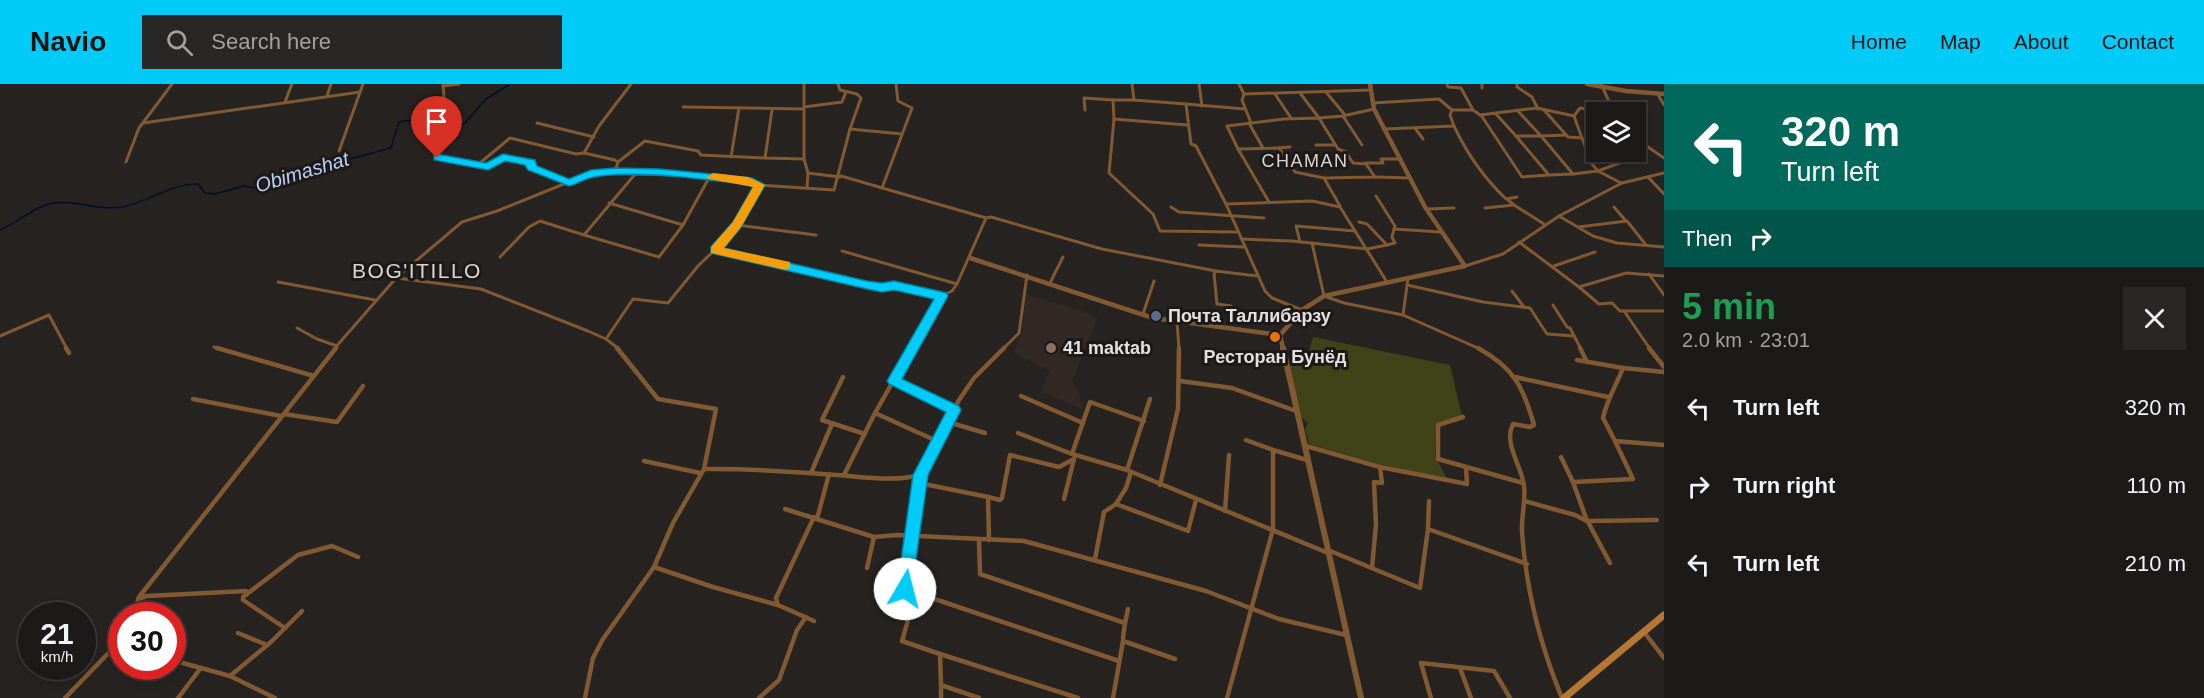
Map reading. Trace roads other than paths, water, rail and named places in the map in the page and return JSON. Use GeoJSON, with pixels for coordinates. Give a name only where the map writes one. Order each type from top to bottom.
{"type":"FeatureCollection","features":[{"type":"Feature","properties":{"kind":"main road"},"geometry":{"type":"LineString","coordinates":[[1563,698],[1664,615]]}},
{"type":"Feature","properties":{"kind":"street"},"geometry":{"type":"LineString","coordinates":[[126,162],[143,123],[172,84]]}},
{"type":"Feature","properties":{"kind":"street"},"geometry":{"type":"LineString","coordinates":[[285,102],[292,84]]}},
{"type":"Feature","properties":{"kind":"street"},"geometry":{"type":"LineString","coordinates":[[327,96],[331,84]]}},
{"type":"Feature","properties":{"kind":"street"},"geometry":{"type":"LineString","coordinates":[[339,151],[364,84]]}},
{"type":"Feature","properties":{"kind":"street"},"geometry":{"type":"LineString","coordinates":[[440,107],[444,97],[443,85],[459,84]]}},
{"type":"Feature","properties":{"kind":"street"},"geometry":{"type":"LineString","coordinates":[[584,153],[599,126],[631,84]]}},
{"type":"Feature","properties":{"kind":"street"},"geometry":{"type":"LineString","coordinates":[[804,84],[804,159],[808,173],[807,188]]}},
{"type":"Feature","properties":{"kind":"street"},"geometry":{"type":"LineString","coordinates":[[137,602],[282,415],[376,300],[397,277],[462,222],[591,173],[710,176],[748,180],[760,185],[834,190],[841,176],[842,159],[861,98],[857,94],[840,90],[838,84]]}},
{"type":"Feature","properties":{"kind":"street"},"geometry":{"type":"LineString","coordinates":[[882,188],[912,108],[898,101],[896,84]]}},
{"type":"Feature","properties":{"kind":"street"},"geometry":{"type":"LineString","coordinates":[[1132,84],[1134,100]]}},
{"type":"Feature","properties":{"kind":"street"},"geometry":{"type":"LineString","coordinates":[[1199,84],[1202,106]]}},
{"type":"Feature","properties":{"kind":"street"},"geometry":{"type":"LineString","coordinates":[[1239,84],[1244,94],[1242,100],[1245,109],[1263,148]]}},
{"type":"Feature","properties":{"kind":"street"},"geometry":{"type":"LineString","coordinates":[[1447,84],[1448,87],[1461,88],[1473,110],[1480,115],[1522,177],[1598,171],[1625,162]]}},
{"type":"Feature","properties":{"kind":"street"},"geometry":{"type":"LineString","coordinates":[[1517,84],[1517,87],[1532,97],[1538,109]]}},
{"type":"Feature","properties":{"kind":"street"},"geometry":{"type":"LineString","coordinates":[[1587,84],[1664,94]]}},
{"type":"Feature","properties":{"kind":"street"},"geometry":{"type":"LineString","coordinates":[[1602,86],[1609,102]]}},
{"type":"Feature","properties":{"kind":"street"},"geometry":{"type":"LineString","coordinates":[[1244,94],[1300,93],[1371,87],[1374,110],[1426,209],[1465,266]]}},
{"type":"Feature","properties":{"kind":"street"},"geometry":{"type":"LineString","coordinates":[[1326,91],[1362,145]]}},
{"type":"Feature","properties":{"kind":"street"},"geometry":{"type":"LineString","coordinates":[[143,123],[360,92]]}},
{"type":"Feature","properties":{"kind":"street"},"geometry":{"type":"LineString","coordinates":[[682,107],[772,110],[804,108],[842,102],[846,92]]}},
{"type":"Feature","properties":{"kind":"street"},"geometry":{"type":"LineString","coordinates":[[1300,93],[1336,145],[1346,152],[1353,163],[1383,163],[1381,159],[1401,159]]}},
{"type":"Feature","properties":{"kind":"street"},"geometry":{"type":"LineString","coordinates":[[1657,93],[1664,105]]}},
{"type":"Feature","properties":{"kind":"street"},"geometry":{"type":"LineString","coordinates":[[1275,94],[1292,118]]}},
{"type":"Feature","properties":{"kind":"street"},"geometry":{"type":"LineString","coordinates":[[1084,110],[1084,98],[1245,109]]}},
{"type":"Feature","properties":{"kind":"street"},"geometry":{"type":"LineString","coordinates":[[1373,103],[1439,99],[1452,110],[1473,110]]}},
{"type":"Feature","properties":{"kind":"street"},"geometry":{"type":"LineString","coordinates":[[1113,100],[1114,119],[1109,173],[1154,214],[1160,231],[1237,232]]}},
{"type":"Feature","properties":{"kind":"street"},"geometry":{"type":"LineString","coordinates":[[1186,104],[1191,144],[1196,146],[1226,204],[1240,239],[1268,295],[1302,310]]}},
{"type":"Feature","properties":{"kind":"street"},"geometry":{"type":"LineString","coordinates":[[730,157],[739,108]]}},
{"type":"Feature","properties":{"kind":"street"},"geometry":{"type":"LineString","coordinates":[[1586,109],[1580,108],[1575,116],[1592,164],[1598,171],[1622,183]]}},
{"type":"Feature","properties":{"kind":"street"},"geometry":{"type":"LineString","coordinates":[[1480,115],[1538,109],[1575,116]]}},
{"type":"Feature","properties":{"kind":"street"},"geometry":{"type":"LineString","coordinates":[[765,158],[772,110]]}},
{"type":"Feature","properties":{"kind":"street"},"geometry":{"type":"LineString","coordinates":[[1269,202],[1227,126],[1292,118],[1344,116],[1374,110]]}},
{"type":"Feature","properties":{"kind":"street"},"geometry":{"type":"LineString","coordinates":[[1452,110],[1450,115],[1463,147],[1477,162],[1485,178],[1506,199],[1544,224]]}},
{"type":"Feature","properties":{"kind":"street"},"geometry":{"type":"LineString","coordinates":[[1517,110],[1573,174]]}},
{"type":"Feature","properties":{"kind":"street"},"geometry":{"type":"LineString","coordinates":[[1544,110],[1569,138],[1582,138]]}},
{"type":"Feature","properties":{"kind":"street"},"geometry":{"type":"LineString","coordinates":[[1496,113],[1549,175]]}},
{"type":"Feature","properties":{"kind":"street"},"geometry":{"type":"LineString","coordinates":[[1114,119],[1187,125]]}},
{"type":"Feature","properties":{"kind":"street"},"geometry":{"type":"LineString","coordinates":[[537,123],[594,137]]}},
{"type":"Feature","properties":{"kind":"street"},"geometry":{"type":"LineString","coordinates":[[1385,129],[1454,126]]}},
{"type":"Feature","properties":{"kind":"street"},"geometry":{"type":"LineString","coordinates":[[1414,127],[1423,139]]}},
{"type":"Feature","properties":{"kind":"street"},"geometry":{"type":"LineString","coordinates":[[850,129],[902,134]]}},
{"type":"Feature","properties":{"kind":"street"},"geometry":{"type":"LineString","coordinates":[[1516,136],[1566,135]]}},
{"type":"Feature","properties":{"kind":"street"},"geometry":{"type":"LineString","coordinates":[[479,164],[508,138],[618,162]]}},
{"type":"Feature","properties":{"kind":"street"},"geometry":{"type":"LineString","coordinates":[[615,172],[618,162],[645,141],[698,151],[702,155],[804,159]]}},
{"type":"Feature","properties":{"kind":"street"},"geometry":{"type":"LineString","coordinates":[[1316,145],[1336,145]]}},
{"type":"Feature","properties":{"kind":"street"},"geometry":{"type":"LineString","coordinates":[[1646,146],[1664,158]]}},
{"type":"Feature","properties":{"kind":"street"},"geometry":{"type":"LineString","coordinates":[[1238,149],[1290,147]]}},
{"type":"Feature","properties":{"kind":"street"},"geometry":{"type":"LineString","coordinates":[[1280,148],[1295,172],[1324,178],[1411,178]]}},
{"type":"Feature","properties":{"kind":"street"},"geometry":{"type":"LineString","coordinates":[[437,158],[490,166],[503,157],[525,161],[531,163],[532,168],[569,183]]}},
{"type":"Feature","properties":{"kind":"street"},"geometry":{"type":"LineString","coordinates":[[1364,163],[1375,177]]}},
{"type":"Feature","properties":{"kind":"street"},"geometry":{"type":"LineString","coordinates":[[584,235],[636,173]]}},
{"type":"Feature","properties":{"kind":"street"},"geometry":{"type":"LineString","coordinates":[[808,173],[841,176],[1115,254],[1258,276]]}},
{"type":"Feature","properties":{"kind":"street"},"geometry":{"type":"LineString","coordinates":[[1280,335],[1302,310],[1324,296],[1465,266],[1503,254],[1544,224],[1622,183],[1664,173]]}},
{"type":"Feature","properties":{"kind":"street"},"geometry":{"type":"LineString","coordinates":[[500,257],[529,227],[544,220],[584,235],[660,257],[683,225],[710,176]]}},
{"type":"Feature","properties":{"kind":"street"},"geometry":{"type":"LineString","coordinates":[[1648,177],[1664,194]]}},
{"type":"Feature","properties":{"kind":"street"},"geometry":{"type":"LineString","coordinates":[[1324,178],[1387,282]]}},
{"type":"Feature","properties":{"kind":"street"},"geometry":{"type":"LineString","coordinates":[[606,339],[633,299],[668,303],[698,266],[737,225],[760,185]]}},
{"type":"Feature","properties":{"kind":"street"},"geometry":{"type":"LineString","coordinates":[[1240,239],[1367,249],[1395,243],[1392,237],[1394,229],[1376,196]]}},
{"type":"Feature","properties":{"kind":"street"},"geometry":{"type":"LineString","coordinates":[[1506,199],[1517,196]]}},
{"type":"Feature","properties":{"kind":"street"},"geometry":{"type":"LineString","coordinates":[[1226,204],[1316,201],[1340,207]]}},
{"type":"Feature","properties":{"kind":"street"},"geometry":{"type":"LineString","coordinates":[[609,203],[683,225]]}},
{"type":"Feature","properties":{"kind":"street"},"geometry":{"type":"LineString","coordinates":[[1485,208],[1514,205]]}},
{"type":"Feature","properties":{"kind":"street"},"geometry":{"type":"LineString","coordinates":[[1171,207],[1179,212],[1264,218]]}},
{"type":"Feature","properties":{"kind":"street"},"geometry":{"type":"LineString","coordinates":[[1614,207],[1647,246]]}},
{"type":"Feature","properties":{"kind":"street"},"geometry":{"type":"LineString","coordinates":[[1426,209],[1454,208]]}},
{"type":"Feature","properties":{"kind":"street"},"geometry":{"type":"LineString","coordinates":[[1559,216],[1603,239],[1664,247]]}},
{"type":"Feature","properties":{"kind":"street"},"geometry":{"type":"LineString","coordinates":[[844,475],[875,413],[942,296],[952,291],[957,284],[986,218]]}},
{"type":"Feature","properties":{"kind":"street"},"geometry":{"type":"LineString","coordinates":[[1578,227],[1627,221]]}},
{"type":"Feature","properties":{"kind":"street"},"geometry":{"type":"LineString","coordinates":[[1359,222],[1367,224],[1387,245]]}},
{"type":"Feature","properties":{"kind":"street"},"geometry":{"type":"LineString","coordinates":[[737,225],[816,235]]}},
{"type":"Feature","properties":{"kind":"street"},"geometry":{"type":"LineString","coordinates":[[1300,242],[1296,226],[1356,231]]}},
{"type":"Feature","properties":{"kind":"street"},"geometry":{"type":"LineString","coordinates":[[1394,229],[1440,232]]}},
{"type":"Feature","properties":{"kind":"street"},"geometry":{"type":"LineString","coordinates":[[1519,242],[1553,266],[1599,304],[1612,303],[1624,312],[1664,311]]}},
{"type":"Feature","properties":{"kind":"street"},"geometry":{"type":"LineString","coordinates":[[1312,243],[1324,296]]}},
{"type":"Feature","properties":{"kind":"street"},"geometry":{"type":"LineString","coordinates":[[1198,245],[1244,247]]}},
{"type":"Feature","properties":{"kind":"street"},"geometry":{"type":"LineString","coordinates":[[715,250],[867,285],[882,288],[894,285],[942,296]]}},
{"type":"Feature","properties":{"kind":"street"},"geometry":{"type":"LineString","coordinates":[[842,251],[957,284]]}},
{"type":"Feature","properties":{"kind":"street"},"geometry":{"type":"LineString","coordinates":[[1553,266],[1595,252]]}},
{"type":"Feature","properties":{"kind":"street"},"geometry":{"type":"LineString","coordinates":[[1050,283],[1063,257]]}},
{"type":"Feature","properties":{"kind":"street"},"geometry":{"type":"LineString","coordinates":[[970,258],[1143,314],[1178,322],[1280,335]]}},
{"type":"Feature","properties":{"kind":"street"},"geometry":{"type":"LineString","coordinates":[[1216,271],[1214,274],[1217,304],[1231,306]]}},
{"type":"Feature","properties":{"kind":"street"},"geometry":{"type":"LineString","coordinates":[[1579,287],[1626,273],[1664,276]]}},
{"type":"Feature","properties":{"kind":"street"},"geometry":{"type":"LineString","coordinates":[[1648,274],[1664,295]]}},
{"type":"Feature","properties":{"kind":"street"},"geometry":{"type":"LineString","coordinates":[[1027,275],[1019,333],[974,378],[954,410],[921,475],[905,589],[1119,661]]}},
{"type":"Feature","properties":{"kind":"street"},"geometry":{"type":"LineString","coordinates":[[397,277],[481,289],[606,339],[620,350],[658,399],[716,409],[702,471],[672,523],[654,567],[603,639],[593,658],[585,698]]}},
{"type":"Feature","properties":{"kind":"street"},"geometry":{"type":"LineString","coordinates":[[1403,315],[1408,278]]}},
{"type":"Feature","properties":{"kind":"street"},"geometry":{"type":"LineString","coordinates":[[1143,314],[1154,280]]}},
{"type":"Feature","properties":{"kind":"street"},"geometry":{"type":"LineString","coordinates":[[278,282],[376,300]]}},
{"type":"Feature","properties":{"kind":"street"},"geometry":{"type":"LineString","coordinates":[[1407,285],[1463,296],[1485,303],[1530,308],[1547,334],[1574,336]]}},
{"type":"Feature","properties":{"kind":"street"},"geometry":{"type":"LineString","coordinates":[[1512,291],[1524,308]]}},
{"type":"Feature","properties":{"kind":"street"},"geometry":{"type":"LineString","coordinates":[[1324,296],[1344,303],[1403,315],[1434,327],[1505,365],[1515,377],[1529,405],[1534,424],[1530,427],[1513,424],[1510,426],[1513,451],[1524,483],[1522,530],[1527,564],[1549,670],[1563,698]]}},
{"type":"Feature","properties":{"kind":"street"},"geometry":{"type":"LineString","coordinates":[[1553,305],[1574,336],[1587,362]]}},
{"type":"Feature","properties":{"kind":"street"},"geometry":{"type":"LineString","coordinates":[[1624,312],[1642,341],[1664,367]]}},
{"type":"Feature","properties":{"kind":"street"},"geometry":{"type":"LineString","coordinates":[[0,336],[49,315],[69,353]]}},
{"type":"Feature","properties":{"kind":"street"},"geometry":{"type":"LineString","coordinates":[[1160,485],[1172,440],[1180,381],[1178,322]]}},
{"type":"Feature","properties":{"kind":"street"},"geometry":{"type":"LineString","coordinates":[[297,328],[316,339],[337,346]]}},
{"type":"Feature","properties":{"kind":"street"},"geometry":{"type":"LineString","coordinates":[[1280,335],[1361,698]]}},
{"type":"Feature","properties":{"kind":"street"},"geometry":{"type":"LineString","coordinates":[[214,347],[314,376]]}},
{"type":"Feature","properties":{"kind":"street"},"geometry":{"type":"LineString","coordinates":[[1577,360],[1664,372]]}},
{"type":"Feature","properties":{"kind":"street"},"geometry":{"type":"LineString","coordinates":[[1573,482],[1633,479],[1603,418],[1608,397],[1617,384],[1623,368]]}},
{"type":"Feature","properties":{"kind":"street"},"geometry":{"type":"LineString","coordinates":[[843,377],[822,420],[865,434]]}},
{"type":"Feature","properties":{"kind":"street"},"geometry":{"type":"LineString","coordinates":[[1515,377],[1608,397]]}},
{"type":"Feature","properties":{"kind":"street"},"geometry":{"type":"LineString","coordinates":[[894,381],[954,410]]}},
{"type":"Feature","properties":{"kind":"street"},"geometry":{"type":"LineString","coordinates":[[1180,381],[1232,388],[1296,411]]}},
{"type":"Feature","properties":{"kind":"street"},"geometry":{"type":"LineString","coordinates":[[193,399],[337,422],[363,386]]}},
{"type":"Feature","properties":{"kind":"street"},"geometry":{"type":"LineString","coordinates":[[1021,396],[1083,423]]}},
{"type":"Feature","properties":{"kind":"street"},"geometry":{"type":"LineString","coordinates":[[1095,559],[1104,512],[1116,504],[1126,488],[1140,425],[1144,421],[1150,399]]}},
{"type":"Feature","properties":{"kind":"street"},"geometry":{"type":"LineString","coordinates":[[1064,498],[1090,402],[1144,421]]}},
{"type":"Feature","properties":{"kind":"street"},"geometry":{"type":"LineString","coordinates":[[875,413],[939,442]]}},
{"type":"Feature","properties":{"kind":"street"},"geometry":{"type":"LineString","coordinates":[[1463,417],[1438,425],[1438,459],[1524,483]]}},
{"type":"Feature","properties":{"kind":"street"},"geometry":{"type":"LineString","coordinates":[[948,422],[985,433]]}},
{"type":"Feature","properties":{"kind":"street"},"geometry":{"type":"LineString","coordinates":[[810,474],[832,424]]}},
{"type":"Feature","properties":{"kind":"street"},"geometry":{"type":"LineString","coordinates":[[1018,433],[1074,456],[1129,471],[1196,500],[1419,588],[1428,529],[1429,501]]}},
{"type":"Feature","properties":{"kind":"street"},"geometry":{"type":"LineString","coordinates":[[1246,440],[1308,461]]}},
{"type":"Feature","properties":{"kind":"street"},"geometry":{"type":"LineString","coordinates":[[1615,441],[1664,445]]}},
{"type":"Feature","properties":{"kind":"street"},"geometry":{"type":"LineString","coordinates":[[1305,446],[1380,467],[1467,484],[1466,467]]}},
{"type":"Feature","properties":{"kind":"street"},"geometry":{"type":"LineString","coordinates":[[1227,698],[1273,529],[1273,450]]}},
{"type":"Feature","properties":{"kind":"street"},"geometry":{"type":"LineString","coordinates":[[919,483],[1000,500],[1010,455],[1059,467],[1074,456]]}},
{"type":"Feature","properties":{"kind":"street"},"geometry":{"type":"LineString","coordinates":[[1225,511],[1229,455]]}},
{"type":"Feature","properties":{"kind":"street"},"geometry":{"type":"LineString","coordinates":[[1561,457],[1588,522],[1610,562]]}},
{"type":"Feature","properties":{"kind":"street"},"geometry":{"type":"LineString","coordinates":[[644,461],[702,471],[737,468],[881,478],[908,478],[921,475]]}},
{"type":"Feature","properties":{"kind":"street"},"geometry":{"type":"LineString","coordinates":[[1372,568],[1376,524],[1374,482],[1382,483],[1380,467]]}},
{"type":"Feature","properties":{"kind":"street"},"geometry":{"type":"LineString","coordinates":[[778,605],[776,598],[778,589],[815,518],[829,474]]}},
{"type":"Feature","properties":{"kind":"street"},"geometry":{"type":"LineString","coordinates":[[988,497],[989,540]]}},
{"type":"Feature","properties":{"kind":"street"},"geometry":{"type":"LineString","coordinates":[[1116,504],[1188,531],[1196,500]]}},
{"type":"Feature","properties":{"kind":"street"},"geometry":{"type":"LineString","coordinates":[[1524,501],[1575,515],[1588,522],[1657,520]]}},
{"type":"Feature","properties":{"kind":"street"},"geometry":{"type":"LineString","coordinates":[[786,509],[874,537],[1024,541],[1206,591],[1279,619],[1347,636]]}},
{"type":"Feature","properties":{"kind":"street"},"geometry":{"type":"LineString","coordinates":[[1428,529],[1527,564]]}},
{"type":"Feature","properties":{"kind":"street"},"geometry":{"type":"LineString","coordinates":[[867,568],[874,537]]}},
{"type":"Feature","properties":{"kind":"street"},"geometry":{"type":"LineString","coordinates":[[979,540],[980,574],[1125,623]]}},
{"type":"Feature","properties":{"kind":"street"},"geometry":{"type":"LineString","coordinates":[[285,627],[243,600],[246,595],[298,555],[332,546],[358,557]]}},
{"type":"Feature","properties":{"kind":"street"},"geometry":{"type":"LineString","coordinates":[[654,567],[713,587],[778,605],[814,621]]}},
{"type":"Feature","properties":{"kind":"street"},"geometry":{"type":"LineString","coordinates":[[138,598],[220,591],[246,591],[246,595]]}},
{"type":"Feature","properties":{"kind":"street"},"geometry":{"type":"LineString","coordinates":[[916,592],[902,641],[1078,698]]}},
{"type":"Feature","properties":{"kind":"street"},"geometry":{"type":"LineString","coordinates":[[1123,638],[1128,609]]}},
{"type":"Feature","properties":{"kind":"street"},"geometry":{"type":"LineString","coordinates":[[230,676],[302,611]]}},
{"type":"Feature","properties":{"kind":"street"},"geometry":{"type":"LineString","coordinates":[[759,698],[779,680],[797,630],[806,617]]}},
{"type":"Feature","properties":{"kind":"street"},"geometry":{"type":"LineString","coordinates":[[1644,631],[1664,658]]}},
{"type":"Feature","properties":{"kind":"street"},"geometry":{"type":"LineString","coordinates":[[238,633],[267,645]]}},
{"type":"Feature","properties":{"kind":"street"},"geometry":{"type":"LineString","coordinates":[[1113,698],[1123,641],[1175,659]]}},
{"type":"Feature","properties":{"kind":"street"},"geometry":{"type":"LineString","coordinates":[[66,698],[108,654]]}},
{"type":"Feature","properties":{"kind":"street"},"geometry":{"type":"LineString","coordinates":[[940,654],[941,698]]}},
{"type":"Feature","properties":{"kind":"street"},"geometry":{"type":"LineString","coordinates":[[1431,698],[1421,663],[1494,671],[1510,698]]}},
{"type":"Feature","properties":{"kind":"street"},"geometry":{"type":"LineString","coordinates":[[186,664],[230,676],[275,698]]}},
{"type":"Feature","properties":{"kind":"street"},"geometry":{"type":"LineString","coordinates":[[1460,668],[1472,698]]}},
{"type":"Feature","properties":{"kind":"street"},"geometry":{"type":"LineString","coordinates":[[178,698],[200,669]]}},
{"type":"Feature","properties":{"kind":"street"},"geometry":{"type":"LineString","coordinates":[[942,686],[979,698]]}},
{"type":"Feature","properties":{"kind":"waterway","name":"Obimashat"},"geometry":{"type":"LineString","coordinates":[[0,230],[33,211],[54,203],[114,208],[133,204],[188,185],[198,184],[205,193],[215,194],[244,186],[255,188],[269,185],[288,173],[305,172],[326,162],[339,162],[391,148],[399,122],[415,120],[448,126],[464,124],[486,99],[510,84]]}},
{"type":"Feature","properties":{"kind":"place","name":"Почта Таллибарзу"},"geometry":{"type":"Point","coordinates":[1156,316]}},
{"type":"Feature","properties":{"kind":"place","name":"Ресторан Бунёд"},"geometry":{"type":"Point","coordinates":[1275,337]}},
{"type":"Feature","properties":{"kind":"place","name":"41 maktab"},"geometry":{"type":"Point","coordinates":[1051,348]}},
{"type":"Feature","properties":{"kind":"district","name":"CHAMAN"},"geometry":{"type":"Point","coordinates":[1305,161]}},
{"type":"Feature","properties":{"kind":"district","name":"BOG'ITILLO"},"geometry":{"type":"Point","coordinates":[417,271]}}]}
